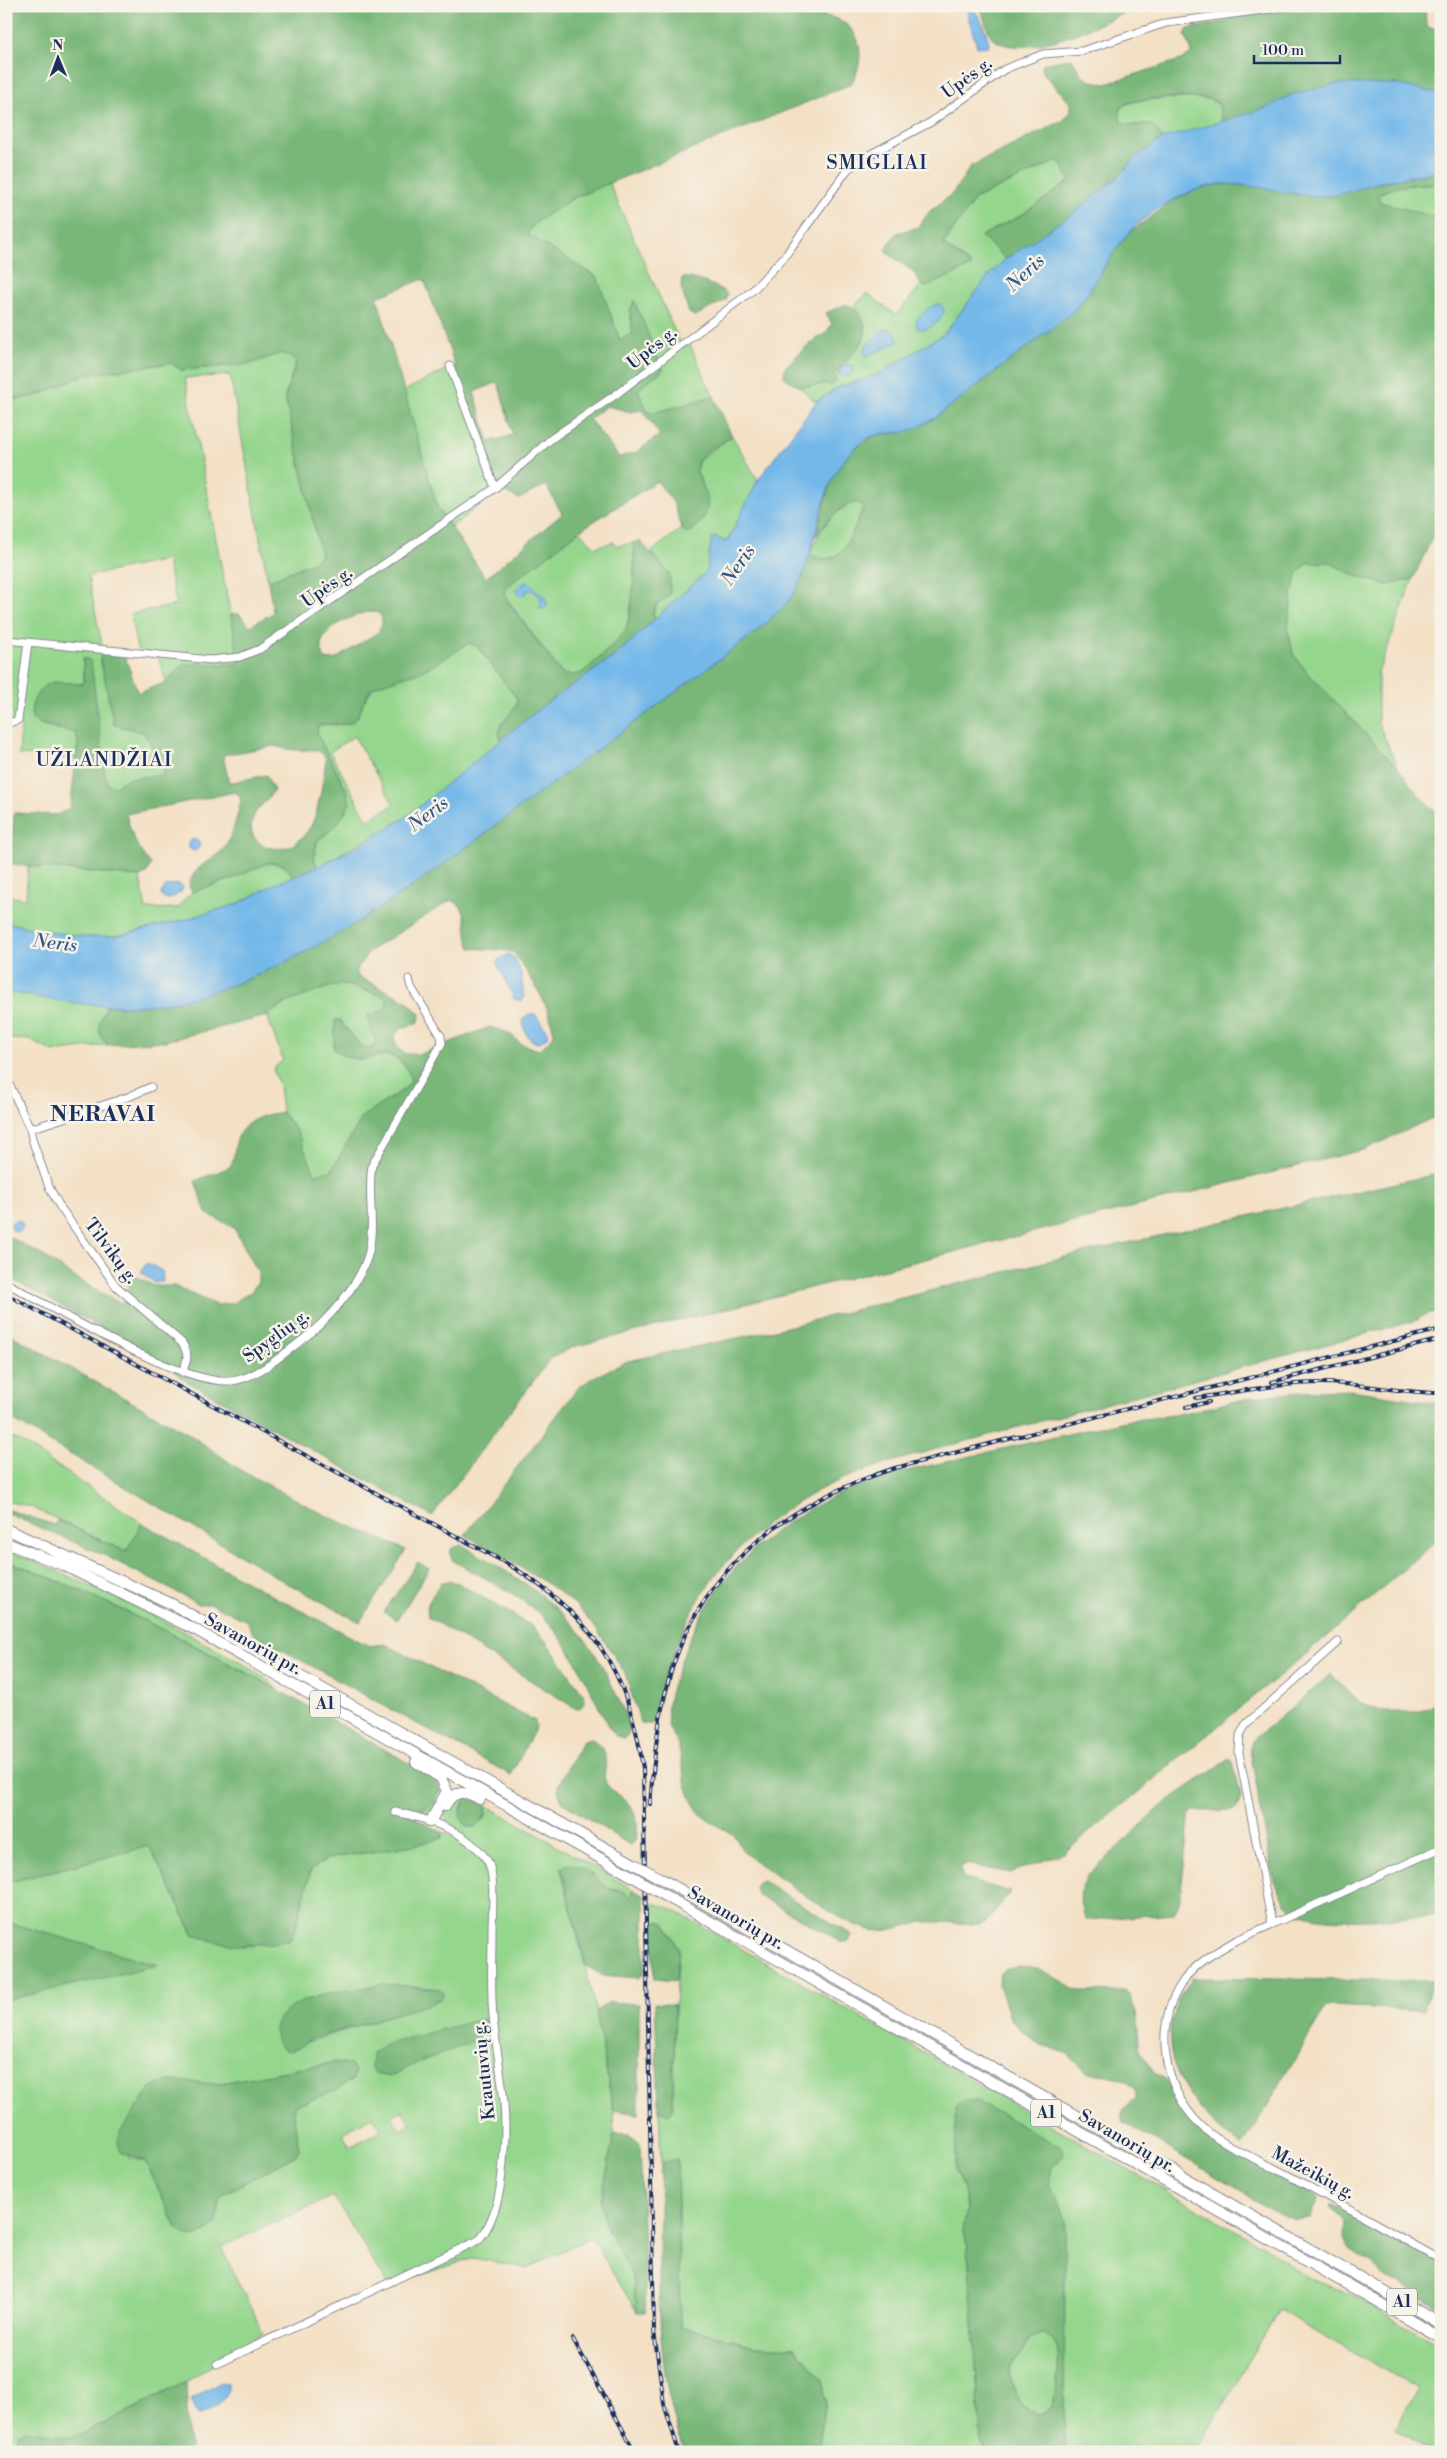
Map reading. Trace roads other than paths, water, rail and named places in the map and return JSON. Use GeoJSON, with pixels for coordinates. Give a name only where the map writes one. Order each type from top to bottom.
{"type":"FeatureCollection","features":[{"type":"Feature","properties":{"kind":"highway","name":"Savanorių pr."},"geometry":{"type":"LineString","coordinates":[[6,1528],[122,1579],[244,1642],[1441,2324]]}},
{"type":"Feature","properties":{"kind":"highway","name":"Savanorių pr."},"geometry":{"type":"LineString","coordinates":[[6,1543],[65,1566],[194,1629],[1441,2338]]}},
{"type":"Feature","properties":{"kind":"highway"},"geometry":{"type":"LineString","coordinates":[[194,1629],[442,1778],[447,1790],[433,1823]]}},
{"type":"Feature","properties":{"kind":"highway"},"geometry":{"type":"LineString","coordinates":[[433,1823],[454,1794],[470,1793],[565,1845],[636,1879]]}},
{"type":"Feature","properties":{"kind":"street","name":"Upės g."},"geometry":{"type":"LineString","coordinates":[[6,640],[204,659],[226,659],[248,654],[278,638],[495,488],[551,439],[618,393],[753,290],[785,256],[832,188],[856,163],[931,122],[1005,69],[1043,54],[1082,51],[1166,24],[1292,6]]}},
{"type":"Feature","properties":{"kind":"street"},"geometry":{"type":"LineString","coordinates":[[450,366],[495,488]]}},
{"type":"Feature","properties":{"kind":"street"},"geometry":{"type":"LineString","coordinates":[[6,724],[18,720],[28,642]]}},
{"type":"Feature","properties":{"kind":"street","name":"Spyglių g."},"geometry":{"type":"LineString","coordinates":[[6,1283],[136,1352],[200,1378],[226,1382],[238,1380],[258,1371],[309,1335],[348,1293],[367,1258],[373,1231],[370,1186],[372,1165],[442,1043],[441,1036],[411,987],[409,979]]}},
{"type":"Feature","properties":{"kind":"street"},"geometry":{"type":"LineString","coordinates":[[6,1077],[30,1129],[128,1097],[151,1087]]}},
{"type":"Feature","properties":{"kind":"street","name":"Tilvikų g."},"geometry":{"type":"LineString","coordinates":[[30,1129],[32,1142],[55,1200],[116,1286],[182,1343],[188,1352],[188,1358],[182,1372]]}},
{"type":"Feature","properties":{"kind":"street"},"geometry":{"type":"LineString","coordinates":[[1272,1924],[1239,1753],[1240,1735],[1246,1724],[1338,1642]]}},
{"type":"Feature","properties":{"kind":"street","name":"Krautuvių g."},"geometry":{"type":"LineString","coordinates":[[216,2364],[479,2240],[488,2229],[494,2212],[502,2167],[505,2103],[493,2019],[491,1868],[476,1848],[461,1836],[433,1823],[395,1812]]}},
{"type":"Feature","properties":{"kind":"street","name":"Mažeikių g."},"geometry":{"type":"LineString","coordinates":[[1441,1848],[1237,1940],[1207,1958],[1195,1967],[1176,1993],[1169,2010],[1163,2044],[1168,2071],[1182,2100],[1206,2130],[1226,2146],[1273,2167],[1441,2260]]}},
{"type":"Feature","properties":{"kind":"water"},"geometry":{"type":"Polygon","coordinates":[[[965,6],[972,6],[983,24],[989,42],[988,46],[977,47],[965,6]]]}},
{"type":"Feature","properties":{"kind":"water","name":"Neris"},"geometry":{"type":"Polygon","coordinates":[[[1336,84],[1395,84],[1441,94],[1441,172],[1396,179],[1329,196],[1303,195],[1251,186],[1212,185],[1185,194],[1159,208],[1128,234],[1073,312],[935,418],[911,430],[874,436],[861,443],[846,457],[835,474],[827,492],[811,552],[796,590],[788,602],[773,617],[757,631],[486,833],[408,889],[368,916],[284,963],[240,982],[195,997],[172,1002],[124,1006],[53,1000],[6,991],[6,922],[38,930],[86,937],[116,936],[184,920],[237,904],[275,884],[317,867],[364,843],[405,818],[544,705],[616,655],[706,572],[712,538],[718,538],[725,542],[728,540],[758,480],[816,402],[837,388],[879,374],[944,334],[990,274],[1006,259],[1079,209],[1118,177],[1137,156],[1162,139],[1266,108],[1293,94],[1336,84]]]}},
{"type":"Feature","properties":{"kind":"water"},"geometry":{"type":"Polygon","coordinates":[[[940,304],[944,308],[938,321],[926,329],[917,328],[916,321],[921,315],[930,308],[940,304]]]}},
{"type":"Feature","properties":{"kind":"water"},"geometry":{"type":"Polygon","coordinates":[[[884,329],[896,333],[898,342],[866,356],[864,353],[866,346],[884,329]]]}},
{"type":"Feature","properties":{"kind":"water"},"geometry":{"type":"Polygon","coordinates":[[[846,364],[854,367],[853,373],[844,377],[838,374],[839,370],[846,364]]]}},
{"type":"Feature","properties":{"kind":"water"},"geometry":{"type":"Polygon","coordinates":[[[527,581],[546,599],[547,606],[545,609],[539,608],[542,600],[534,591],[529,590],[522,596],[518,595],[516,589],[527,581]]]}},
{"type":"Feature","properties":{"kind":"water"},"geometry":{"type":"Polygon","coordinates":[[[192,840],[196,840],[199,845],[198,849],[192,850],[189,847],[189,843],[192,840]]]}},
{"type":"Feature","properties":{"kind":"water"},"geometry":{"type":"Polygon","coordinates":[[[179,884],[183,887],[181,892],[170,899],[162,897],[161,893],[166,886],[179,884]]]}},
{"type":"Feature","properties":{"kind":"water"},"geometry":{"type":"Polygon","coordinates":[[[509,954],[517,962],[521,974],[524,997],[522,1001],[514,999],[497,963],[499,959],[509,954]]]}},
{"type":"Feature","properties":{"kind":"water"},"geometry":{"type":"Polygon","coordinates":[[[529,1014],[536,1015],[547,1032],[547,1037],[538,1043],[531,1040],[525,1030],[523,1019],[529,1014]]]}},
{"type":"Feature","properties":{"kind":"water"},"geometry":{"type":"Polygon","coordinates":[[[15,1220],[19,1220],[23,1226],[19,1232],[15,1232],[11,1228],[11,1224],[15,1220]]]}},
{"type":"Feature","properties":{"kind":"water"},"geometry":{"type":"Polygon","coordinates":[[[147,1263],[162,1271],[163,1281],[155,1283],[141,1272],[147,1263]]]}},
{"type":"Feature","properties":{"kind":"water"},"geometry":{"type":"Polygon","coordinates":[[[221,2382],[228,2384],[228,2389],[223,2399],[214,2408],[199,2415],[191,2403],[192,2399],[221,2382]]]}},
{"type":"Feature","properties":{"kind":"railway"},"geometry":{"type":"LineString","coordinates":[[6,1294],[506,1563],[536,1582],[561,1603],[583,1625],[601,1648],[616,1674],[628,1702],[637,1733],[643,1768],[654,2331],[664,2404],[679,2452]]}},
{"type":"Feature","properties":{"kind":"railway"},"geometry":{"type":"LineString","coordinates":[[650,1804],[657,1736],[666,1691],[679,1648],[689,1627],[706,1597],[727,1571],[750,1548],[776,1527],[803,1509],[863,1479],[895,1468],[1441,1329]]}},
{"type":"Feature","properties":{"kind":"railway"},"geometry":{"type":"LineString","coordinates":[[1272,1382],[1441,1339]]}},
{"type":"Feature","properties":{"kind":"railway"},"geometry":{"type":"LineString","coordinates":[[1196,1398],[1306,1383],[1441,1393]]}},
{"type":"Feature","properties":{"kind":"railway"},"geometry":{"type":"LineString","coordinates":[[1186,1407],[1209,1402]]}},
{"type":"Feature","properties":{"kind":"railway"},"geometry":{"type":"LineString","coordinates":[[573,2339],[635,2452]]}},
{"type":"Feature","properties":{"kind":"district","name":"SMIGLIAI"},"geometry":{"type":"Point","coordinates":[877,163]}},
{"type":"Feature","properties":{"kind":"district","name":"UŽLANDŽIAI"},"geometry":{"type":"Point","coordinates":[104,760]}},
{"type":"Feature","properties":{"kind":"district","name":"NERAVAI"},"geometry":{"type":"Point","coordinates":[103,1114]}}]}
